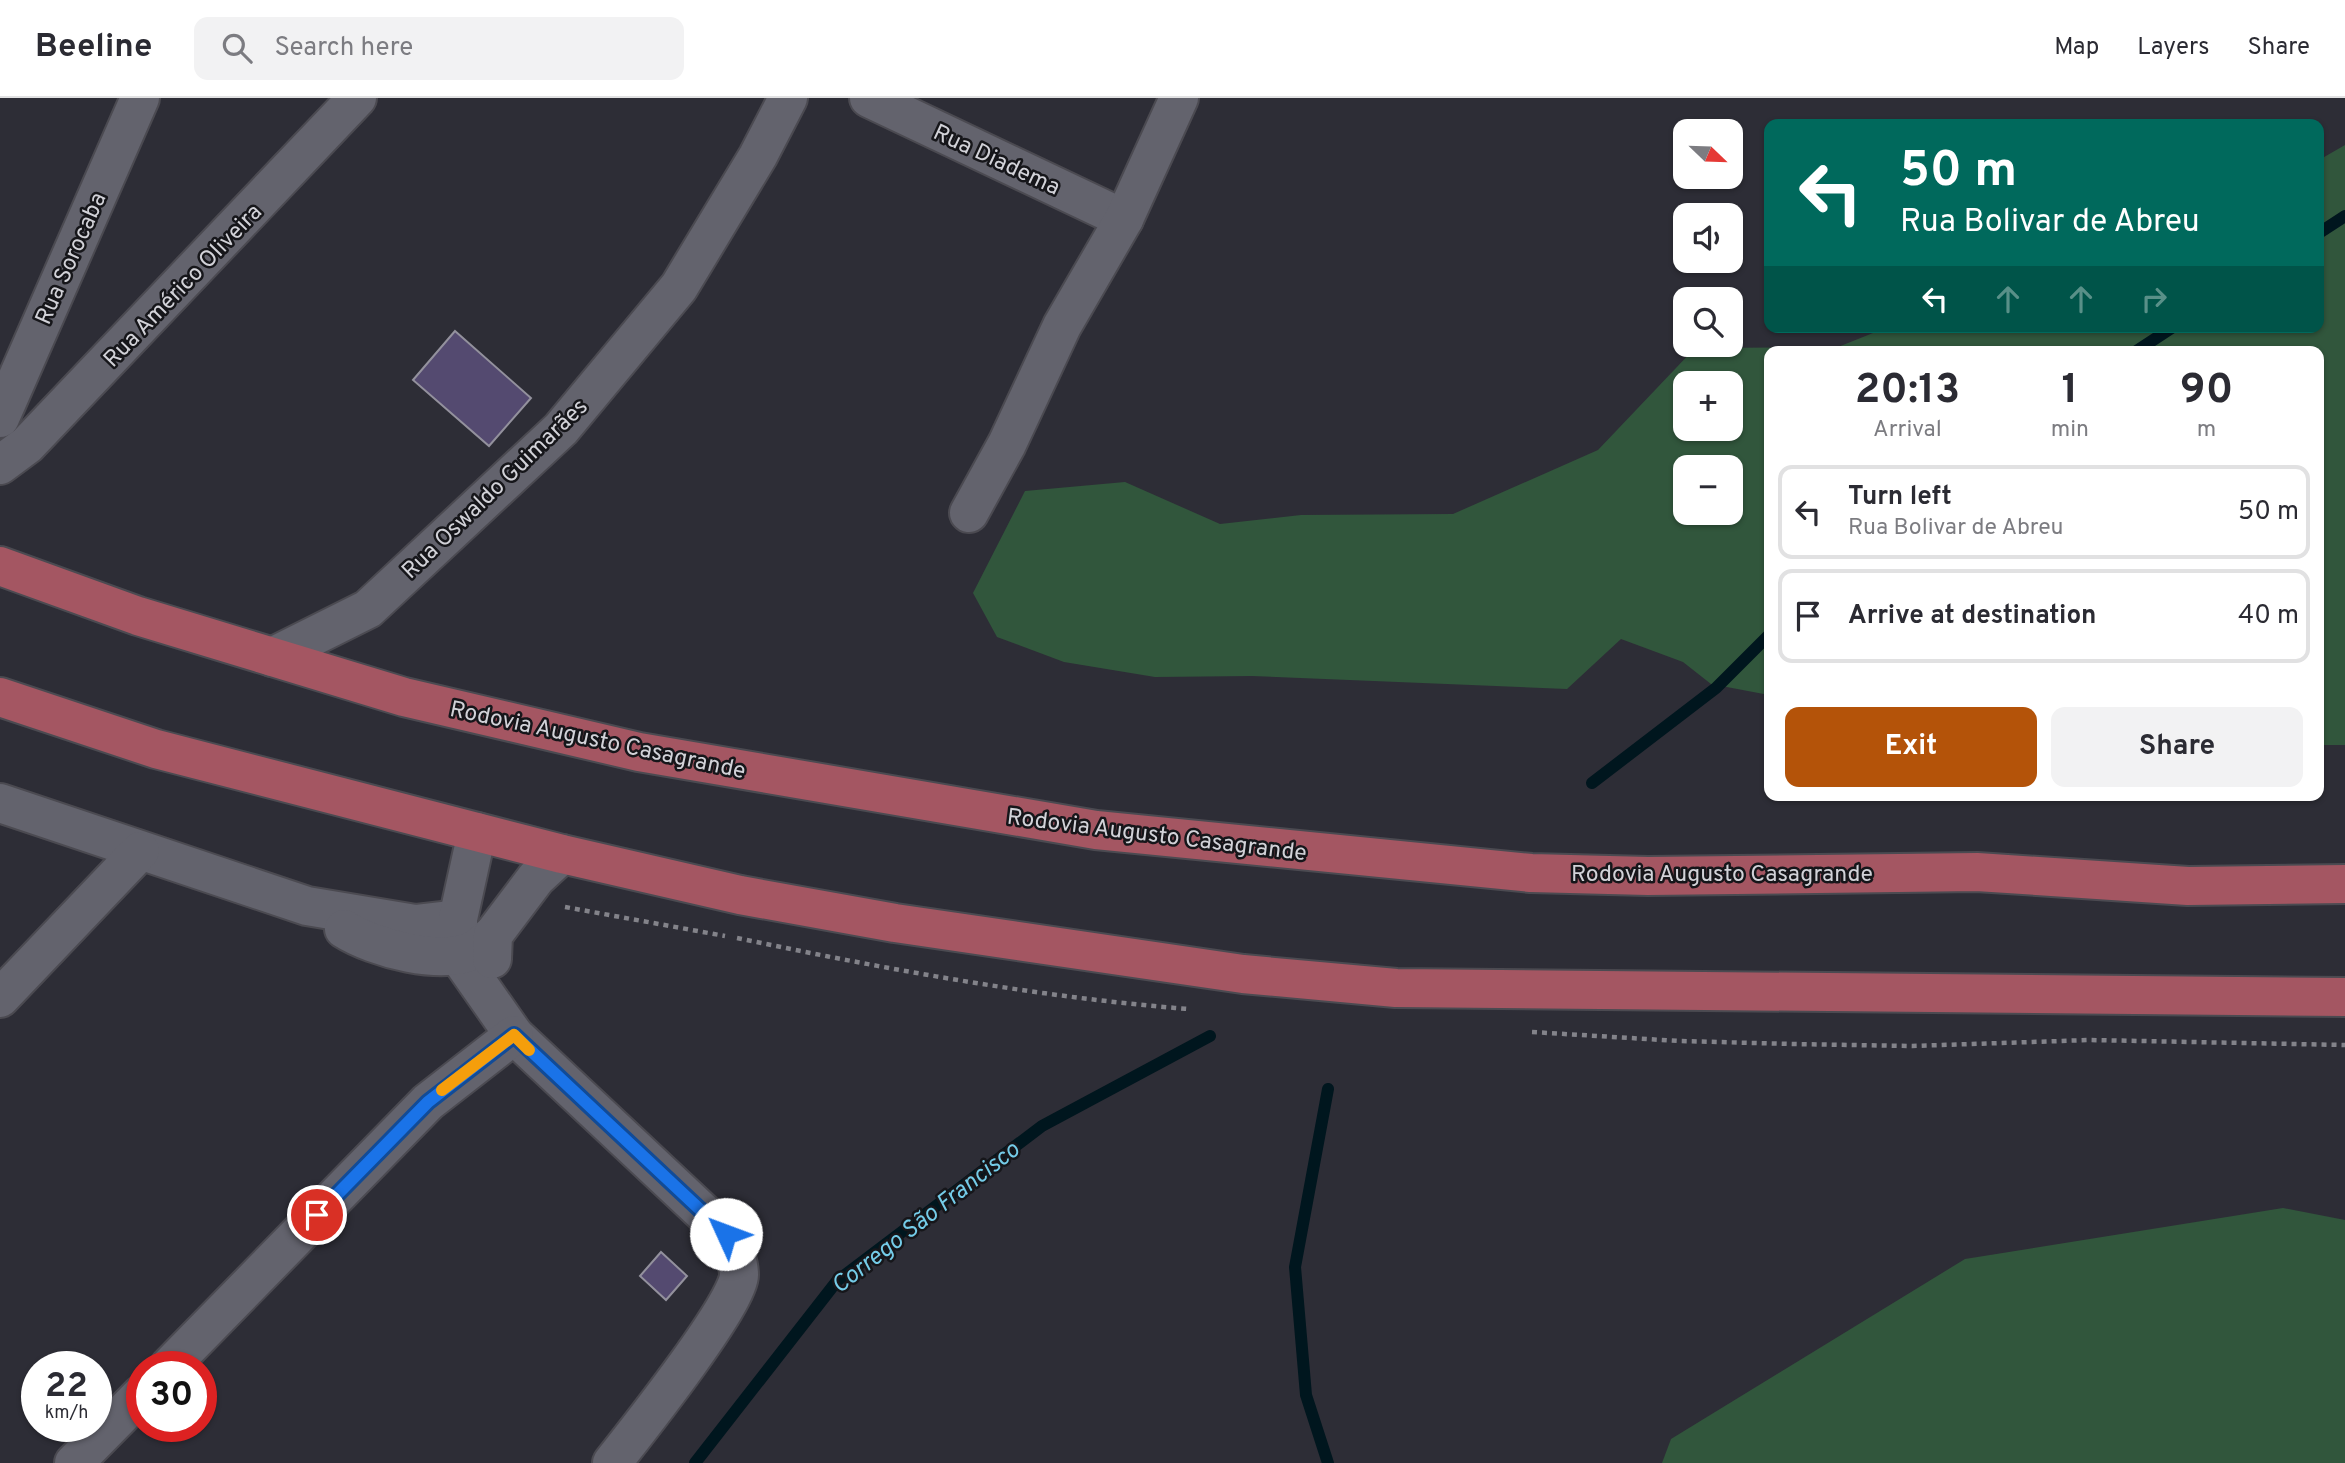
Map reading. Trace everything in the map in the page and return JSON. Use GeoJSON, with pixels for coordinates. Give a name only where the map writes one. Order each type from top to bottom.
{"type":"FeatureCollection","features":[{"type":"Feature","properties":{"kind":"main road","name":"Rodovia Augusto Casagrande"},"geometry":{"type":"LineString","coordinates":[[0,566],[138,615],[404,697],[639,752],[1096,830],[1531,873],[1648,876],[1977,872],[2188,886],[2345,884]]}},
{"type":"Feature","properties":{"kind":"main road"},"geometry":{"type":"LineString","coordinates":[[0,697],[156,749],[477,832],[740,895],[895,923],[1243,974],[1396,988],[2345,997]]}},
{"type":"Feature","properties":{"kind":"street","name":"Rua Sorocaba"},"geometry":{"type":"LineString","coordinates":[[0,418],[140,98]]}},
{"type":"Feature","properties":{"kind":"street","name":"Rua Américo Oliveira"},"geometry":{"type":"LineString","coordinates":[[0,465],[27,445],[357,98]]}},
{"type":"Feature","properties":{"kind":"street","name":"Rua Oswaldo Guimarães"},"geometry":{"type":"LineString","coordinates":[[272,657],[368,609],[561,429],[679,287],[758,156],[788,98]]}},
{"type":"Feature","properties":{"kind":"street","name":"Rua Diadema"},"geometry":{"type":"LineString","coordinates":[[869,98],[1124,219]]}},
{"type":"Feature","properties":{"kind":"street"},"geometry":{"type":"LineString","coordinates":[[969,513],[1007,444],[1062,326],[1124,219],[1179,98]]}},
{"type":"Feature","properties":{"kind":"street"},"geometry":{"type":"LineString","coordinates":[[0,803],[307,906],[415,924],[458,937],[475,949],[493,935],[536,878],[562,853]]}},
{"type":"Feature","properties":{"kind":"street"},"geometry":{"type":"LineString","coordinates":[[477,832],[458,937],[510,1031],[726,1234],[736,1256],[739,1278],[731,1299],[652,1413],[612,1463]]}},
{"type":"Feature","properties":{"kind":"street"},"geometry":{"type":"LineString","coordinates":[[0,998],[140,851]]}},
{"type":"Feature","properties":{"kind":"street"},"geometry":{"type":"LineString","coordinates":[[493,935],[492,962],[510,1031]]}},
{"type":"Feature","properties":{"kind":"street"},"geometry":{"type":"LineString","coordinates":[[185,1351],[428,1102],[510,1031]]}},
{"type":"Feature","properties":{"kind":"street"},"geometry":{"type":"LineString","coordinates":[[74,1463],[126,1410]]}},
{"type":"Feature","properties":{"kind":"green space"},"geometry":{"type":"Polygon","coordinates":[[[2345,145],[2345,745],[2324,745],[2324,346],[1840,346],[1873,333],[2324,333],[2324,157],[2345,145]]]}},
{"type":"Feature","properties":{"kind":"green space"},"geometry":{"type":"Polygon","coordinates":[[[1743,348],[1764,348],[1764,694],[1711,684],[1683,662],[1621,639],[1567,689],[1252,676],[1155,677],[1064,662],[997,637],[973,593],[1025,491],[1125,482],[1220,524],[1301,515],[1453,514],[1598,450],[1673,371],[1673,441],[1743,441],[1743,371],[1673,371],[1686,357],[1743,357],[1743,348]]]}},
{"type":"Feature","properties":{"kind":"green space"},"geometry":{"type":"Polygon","coordinates":[[[2283,1208],[2345,1220],[2345,1463],[1662,1463],[1671,1439],[1965,1259],[2283,1208]]]}},
{"type":"Feature","properties":{"kind":"building"},"geometry":{"type":"Polygon","coordinates":[[[455,331],[531,398],[489,446],[413,380],[455,331]]]}},
{"type":"Feature","properties":{"kind":"building"},"geometry":{"type":"Polygon","coordinates":[[[661,1252],[687,1276],[666,1300],[640,1276],[661,1252]]]}},
{"type":"Feature","properties":{"kind":"waterway"},"geometry":{"type":"LineString","coordinates":[[2324,230],[2345,216]]}},
{"type":"Feature","properties":{"kind":"waterway"},"geometry":{"type":"LineString","coordinates":[[2144,346],[2164,333]]}},
{"type":"Feature","properties":{"kind":"waterway"},"geometry":{"type":"LineString","coordinates":[[1592,783],[1716,688],[1764,640]]}},
{"type":"Feature","properties":{"kind":"waterway","name":"Corrego São Francisco"},"geometry":{"type":"LineString","coordinates":[[695,1463],[837,1281],[1042,1126],[1210,1036]]}},
{"type":"Feature","properties":{"kind":"waterway"},"geometry":{"type":"LineString","coordinates":[[1328,1089],[1295,1267],[1306,1395],[1328,1463]]}},
{"type":"Feature","properties":{"kind":"slow traffic"},"geometry":{"type":"LineString","coordinates":[[442,1090],[514,1035],[529,1050]]}},
{"type":"Feature","properties":{"kind":"route"},"geometry":{"type":"LineString","coordinates":[[317,1215],[428,1102],[514,1035],[726,1234]]}}]}
